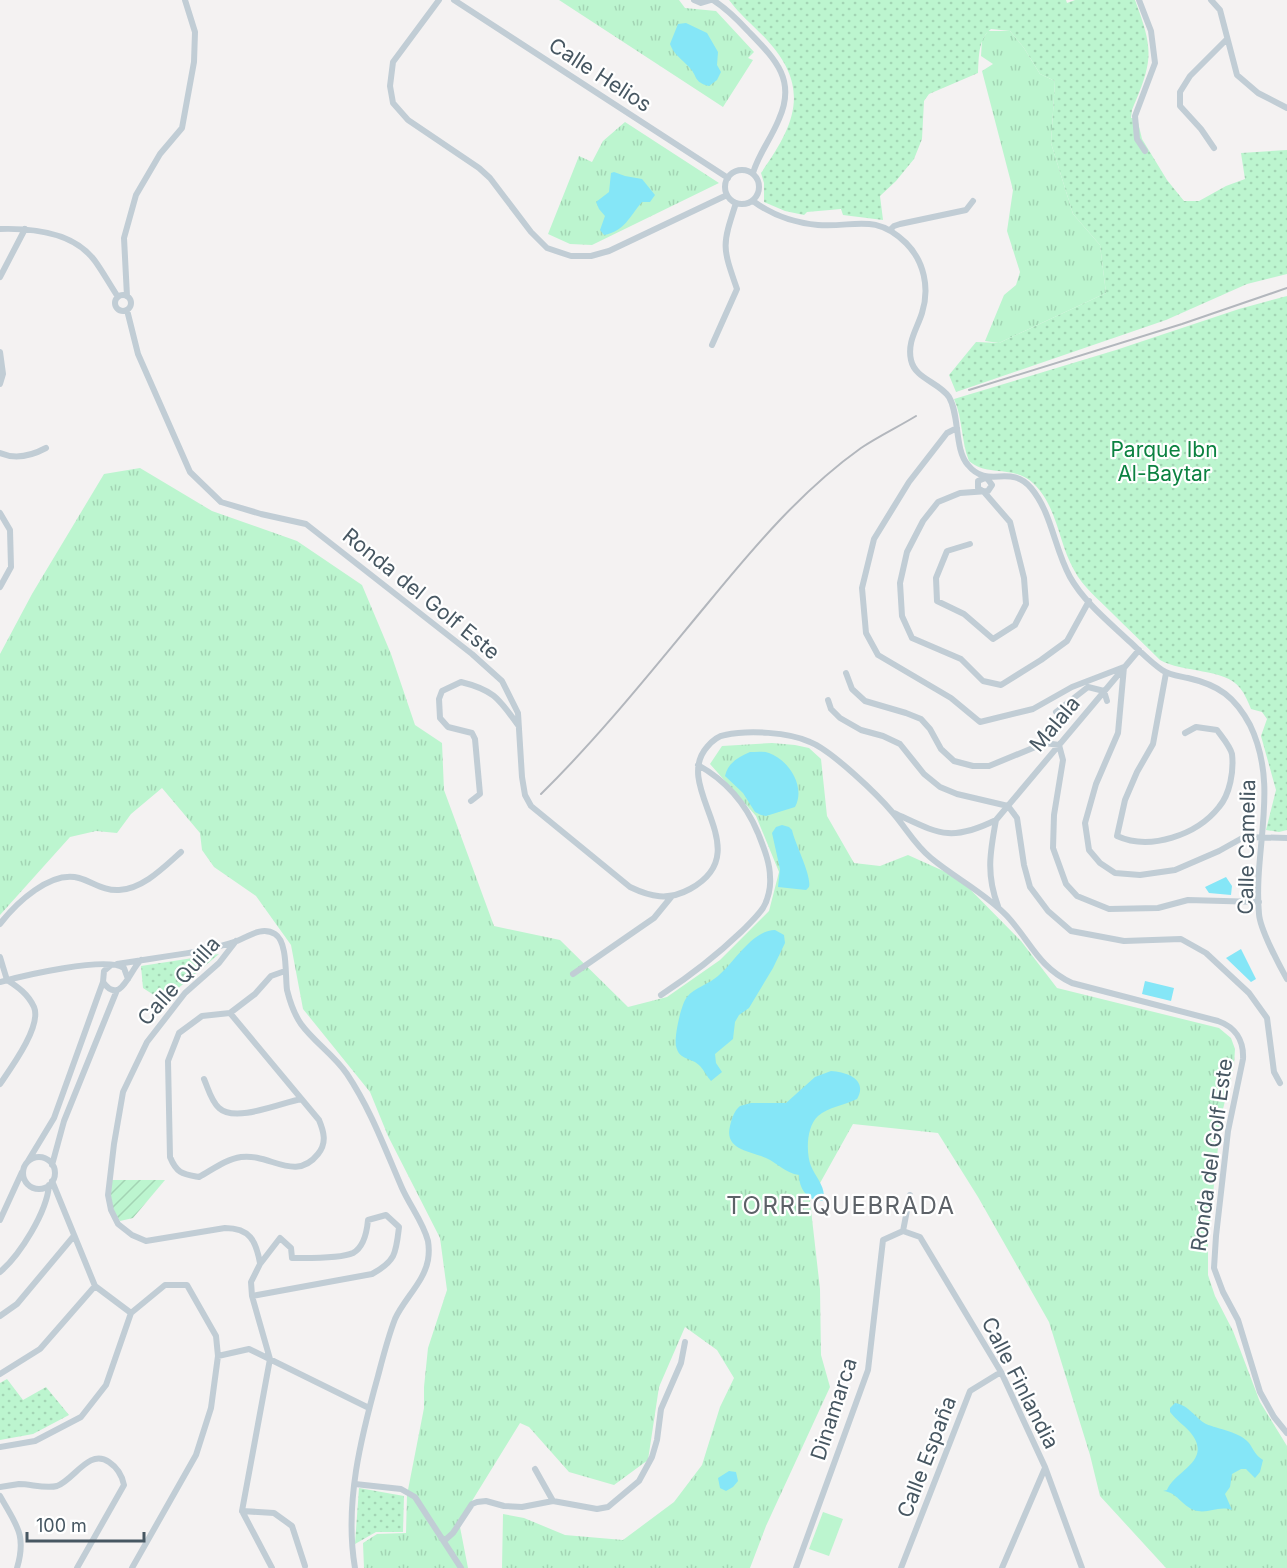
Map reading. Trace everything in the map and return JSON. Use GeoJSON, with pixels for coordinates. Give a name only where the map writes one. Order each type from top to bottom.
{"type":"FeatureCollection","features":[{"type":"Feature","properties":{"kind":"street"},"geometry":{"type":"LineString","coordinates":[[118,297],[115,304],[117,308],[122,311],[127,310],[131,304],[127,296],[124,238],[136,195],[160,154],[182,128],[194,62],[195,32],[185,0]]}},
{"type":"Feature","properties":{"kind":"street"},"geometry":{"type":"LineString","coordinates":[[439,0],[393,62],[390,86],[393,103],[408,120],[479,168],[490,178],[531,232],[547,248],[571,256],[591,256],[609,251],[727,195]]}},
{"type":"Feature","properties":{"kind":"street","name":"Calle Helios"},"geometry":{"type":"LineString","coordinates":[[454,0],[728,178]]}},
{"type":"Feature","properties":{"kind":"street"},"geometry":{"type":"LineString","coordinates":[[694,0],[701,3],[712,0],[735,16],[779,64],[784,81],[784,98],[780,118],[759,154],[753,173]]}},
{"type":"Feature","properties":{"kind":"street"},"geometry":{"type":"LineString","coordinates":[[1138,0],[1151,32],[1155,63],[1135,116],[1137,139],[1145,151]]}},
{"type":"Feature","properties":{"kind":"street"},"geometry":{"type":"LineString","coordinates":[[1211,0],[1220,10],[1237,75],[1258,93],[1287,108]]}},
{"type":"Feature","properties":{"kind":"street"},"geometry":{"type":"LineString","coordinates":[[1214,148],[1201,129],[1180,106],[1180,92],[1190,76],[1227,39]]}},
{"type":"Feature","properties":{"kind":"street"},"geometry":{"type":"LineString","coordinates":[[736,171],[753,173],[760,187],[759,192],[753,201],[736,203],[727,195],[725,189],[728,178],[736,171]]}},
{"type":"Feature","properties":{"kind":"street"},"geometry":{"type":"LineString","coordinates":[[753,201],[787,220],[819,225],[863,222],[878,225],[890,230],[913,250],[922,268],[926,291],[922,313],[909,347],[911,363],[920,375],[949,398],[965,462],[974,472],[990,480],[992,485],[990,490],[984,492],[960,493],[938,502],[923,520],[907,552],[900,583],[902,616],[912,638],[962,659],[983,681],[1000,685],[1067,641],[1089,601]]}},
{"type":"Feature","properties":{"kind":"street"},"geometry":{"type":"LineString","coordinates":[[890,230],[900,224],[966,210],[973,201]]}},
{"type":"Feature","properties":{"kind":"street"},"geometry":{"type":"LineString","coordinates":[[712,345],[737,289],[726,259],[724,244],[726,229],[736,203]]}},
{"type":"Feature","properties":{"kind":"street"},"geometry":{"type":"LineString","coordinates":[[0,229],[25,229],[71,240],[94,259],[118,297]]}},
{"type":"Feature","properties":{"kind":"street"},"geometry":{"type":"LineString","coordinates":[[0,277],[25,229]]}},
{"type":"Feature","properties":{"kind":"street"},"geometry":{"type":"LineString","coordinates":[[118,297],[127,296]]}},
{"type":"Feature","properties":{"kind":"street","name":"Ronda del Golf Este"},"geometry":{"type":"LineString","coordinates":[[127,310],[138,354],[190,472],[221,502],[306,524],[472,654],[502,681],[518,712],[522,777],[525,795],[531,806],[630,887],[647,895],[672,896]]}},
{"type":"Feature","properties":{"kind":"street"},"geometry":{"type":"LineString","coordinates":[[0,352],[3,374],[0,384]]}},
{"type":"Feature","properties":{"kind":"street"},"geometry":{"type":"LineString","coordinates":[[957,428],[947,433],[909,482],[874,539],[862,588],[866,633],[878,655],[951,698],[980,722],[1034,709],[1072,687],[1124,668],[1118,733],[1096,784],[1085,823],[1089,850],[1100,863],[1115,873],[1140,875],[1175,870],[1219,851],[1244,837],[1287,838]]}},
{"type":"Feature","properties":{"kind":"street"},"geometry":{"type":"LineString","coordinates":[[0,453],[10,458],[34,454],[46,448]]}},
{"type":"Feature","properties":{"kind":"street","name":"Calle Camelia"},"geometry":{"type":"LineString","coordinates":[[986,478],[1009,475],[1029,485],[1047,513],[1070,577],[1080,593],[1138,650],[1166,673],[1206,682],[1220,689],[1237,703],[1258,743],[1264,766],[1266,795],[1261,838],[1259,917],[1287,979]]}},
{"type":"Feature","properties":{"kind":"street"},"geometry":{"type":"LineString","coordinates":[[970,544],[947,551],[936,578],[937,602],[964,614],[993,639],[1015,625],[1026,604],[1010,522],[984,492],[979,490],[977,483],[982,478],[986,478]]}},
{"type":"Feature","properties":{"kind":"street"},"geometry":{"type":"LineString","coordinates":[[0,513],[10,530],[11,567],[0,587]]}},
{"type":"Feature","properties":{"kind":"street","name":"Malala"},"geometry":{"type":"LineString","coordinates":[[996,820],[1138,650]]}},
{"type":"Feature","properties":{"kind":"street"},"geometry":{"type":"LineString","coordinates":[[846,673],[852,688],[865,701],[906,712],[921,719],[930,729],[940,749],[954,761],[973,766],[989,766],[1045,743],[1059,745],[1063,760],[1054,815],[1053,848],[1066,884],[1077,896],[1109,909],[1158,908],[1188,900],[1259,902]]}},
{"type":"Feature","properties":{"kind":"street"},"geometry":{"type":"LineString","coordinates":[[1166,673],[1153,744],[1125,800],[1117,836],[1129,842],[1170,839],[1198,826],[1220,807],[1232,777],[1232,751],[1217,730],[1196,727],[1185,733]]}},
{"type":"Feature","properties":{"kind":"street"},"geometry":{"type":"LineString","coordinates":[[471,801],[480,794],[475,739],[472,733],[448,727],[440,718],[438,709],[442,691],[461,682],[487,690],[497,697],[519,726]]}},
{"type":"Feature","properties":{"kind":"street"},"geometry":{"type":"LineString","coordinates":[[1056,712],[1088,687],[1104,691],[1107,701]]}},
{"type":"Feature","properties":{"kind":"street"},"geometry":{"type":"LineString","coordinates":[[828,700],[831,709],[840,718],[861,730],[883,735],[900,744],[924,774],[940,787],[957,794],[1008,806],[1017,818],[1024,865],[1030,887],[1048,911],[1071,931],[1124,941],[1181,939],[1206,953],[1249,993],[1267,1018],[1274,1071],[1280,1083]]}},
{"type":"Feature","properties":{"kind":"street","name":"Ronda del Golf Este"},"geometry":{"type":"LineString","coordinates":[[698,765],[702,752],[711,742],[721,736],[738,732],[800,738],[812,742],[861,781],[892,812],[916,844],[931,858],[998,907],[1017,927],[1043,963],[1060,977],[1072,983],[1228,1024],[1236,1032],[1243,1049],[1243,1059],[1228,1131],[1214,1269],[1238,1320],[1260,1392],[1274,1417],[1287,1433]]}},
{"type":"Feature","properties":{"kind":"street"},"geometry":{"type":"LineString","coordinates":[[573,974],[654,918],[672,896],[684,892],[705,879],[711,872],[716,860],[715,832],[701,791],[698,765]]}},
{"type":"Feature","properties":{"kind":"street"},"geometry":{"type":"LineString","coordinates":[[661,995],[714,958],[764,907],[770,888],[764,848],[745,807],[727,786],[698,765]]}},
{"type":"Feature","properties":{"kind":"street"},"geometry":{"type":"LineString","coordinates":[[892,812],[929,830],[950,834],[973,831],[996,820]]}},
{"type":"Feature","properties":{"kind":"street"},"geometry":{"type":"LineString","coordinates":[[996,820],[989,859],[990,883],[998,907]]}},
{"type":"Feature","properties":{"kind":"street"},"geometry":{"type":"LineString","coordinates":[[0,924],[8,913],[42,885],[63,876],[79,878],[106,889],[120,890],[135,887],[158,872],[181,852]]}},
{"type":"Feature","properties":{"kind":"street"},"geometry":{"type":"LineString","coordinates":[[979,893],[990,883]]}},
{"type":"Feature","properties":{"kind":"street"},"geometry":{"type":"LineString","coordinates":[[4,981],[48,970],[115,964],[211,948],[261,931],[274,933],[280,938],[284,947],[285,971],[291,1005],[301,1023],[346,1072],[367,1107],[428,1243],[428,1258],[424,1270],[396,1317],[369,1408],[355,1484],[351,1522],[351,1548],[355,1568]]}},
{"type":"Feature","properties":{"kind":"street","name":"Calle Quilla"},"geometry":{"type":"LineString","coordinates":[[236,941],[219,963],[185,993],[147,1042],[123,1092],[108,1195],[111,1210],[118,1224],[132,1235],[146,1241],[237,1228],[251,1237],[257,1248],[260,1264]]}},
{"type":"Feature","properties":{"kind":"street"},"geometry":{"type":"LineString","coordinates":[[0,957],[4,981],[0,988]]}},
{"type":"Feature","properties":{"kind":"street"},"geometry":{"type":"LineString","coordinates":[[0,1272],[10,1263],[30,1232],[48,1194],[54,1173],[52,1165],[64,1121],[117,990],[124,986],[135,965],[141,960]]}},
{"type":"Feature","properties":{"kind":"street"},"geometry":{"type":"LineString","coordinates":[[0,1220],[26,1164],[54,1118],[106,968],[115,964],[124,968],[128,979]]}},
{"type":"Feature","properties":{"kind":"street"},"geometry":{"type":"LineString","coordinates":[[88,966],[94,968],[109,988],[117,990]]}},
{"type":"Feature","properties":{"kind":"street"},"geometry":{"type":"LineString","coordinates":[[230,1013],[319,1120],[324,1133],[323,1148],[313,1160],[304,1166],[291,1167],[259,1157],[240,1157],[223,1163],[200,1178],[183,1174],[174,1167],[170,1157],[168,1061],[179,1033],[201,1016],[230,1013],[255,993],[271,976],[285,971]]}},
{"type":"Feature","properties":{"kind":"street"},"geometry":{"type":"LineString","coordinates":[[0,1084],[34,1027],[35,1009],[22,989],[4,981]]}},
{"type":"Feature","properties":{"kind":"street"},"geometry":{"type":"LineString","coordinates":[[204,1079],[219,1108],[228,1113],[239,1115],[301,1100]]}},
{"type":"Feature","properties":{"kind":"street"},"geometry":{"type":"LineString","coordinates":[[50,1183],[39,1189],[29,1185],[23,1176],[26,1164],[40,1157],[52,1165]]}},
{"type":"Feature","properties":{"kind":"street"},"geometry":{"type":"LineString","coordinates":[[50,1183],[95,1286],[131,1313]]}},
{"type":"Feature","properties":{"kind":"street"},"geometry":{"type":"LineString","coordinates":[[903,1231],[910,1195]]}},
{"type":"Feature","properties":{"kind":"street"},"geometry":{"type":"LineString","coordinates":[[252,1296],[372,1274],[387,1266],[397,1251],[399,1227],[386,1215],[368,1220],[361,1245],[352,1253],[323,1258],[292,1258],[291,1248],[280,1238],[260,1264],[251,1282],[252,1296],[270,1359],[243,1511],[272,1568]]}},
{"type":"Feature","properties":{"kind":"street","name":"Calle Finlandia"},"geometry":{"type":"LineString","coordinates":[[903,1231],[920,1237],[1001,1372],[1045,1467],[1082,1568]]}},
{"type":"Feature","properties":{"kind":"street","name":"Dinamarca"},"geometry":{"type":"LineString","coordinates":[[796,1568],[868,1371],[883,1240],[903,1231]]}},
{"type":"Feature","properties":{"kind":"street"},"geometry":{"type":"LineString","coordinates":[[0,1316],[17,1304],[74,1237]]}},
{"type":"Feature","properties":{"kind":"street"},"geometry":{"type":"LineString","coordinates":[[0,1447],[35,1441],[81,1417],[106,1385],[131,1313],[165,1285],[187,1285],[216,1336],[218,1356],[211,1408],[195,1455],[132,1568]]}},
{"type":"Feature","properties":{"kind":"street"},"geometry":{"type":"LineString","coordinates":[[0,1374],[40,1349],[95,1286]]}},
{"type":"Feature","properties":{"kind":"street"},"geometry":{"type":"LineString","coordinates":[[444,1541],[453,1533],[472,1504],[477,1502],[486,1501],[504,1506],[522,1507],[554,1501],[597,1509],[608,1507],[639,1481],[652,1457],[661,1409],[681,1363],[685,1342]]}},
{"type":"Feature","properties":{"kind":"street"},"geometry":{"type":"LineString","coordinates":[[218,1356],[249,1349],[369,1408]]}},
{"type":"Feature","properties":{"kind":"street","name":"Calle España"},"geometry":{"type":"LineString","coordinates":[[901,1568],[970,1391],[1001,1372]]}},
{"type":"Feature","properties":{"kind":"street"},"geometry":{"type":"LineString","coordinates":[[0,1487],[20,1484],[57,1486],[85,1463],[97,1459],[106,1459],[115,1466],[121,1474],[124,1485],[77,1568]]}},
{"type":"Feature","properties":{"kind":"street"},"geometry":{"type":"LineString","coordinates":[[1002,1568],[1045,1467]]}},
{"type":"Feature","properties":{"kind":"street"},"geometry":{"type":"LineString","coordinates":[[535,1469],[554,1501]]}},
{"type":"Feature","properties":{"kind":"street"},"geometry":{"type":"LineString","coordinates":[[355,1484],[409,1492],[421,1504],[461,1568]]}},
{"type":"Feature","properties":{"kind":"street"},"geometry":{"type":"LineString","coordinates":[[0,1496],[21,1534],[21,1553],[17,1568]]}},
{"type":"Feature","properties":{"kind":"street"},"geometry":{"type":"LineString","coordinates":[[243,1511],[274,1513],[292,1526],[305,1566]]}},
{"type":"Feature","properties":{"kind":"green space"},"geometry":{"type":"Polygon","coordinates":[[[559,0],[679,0],[685,8],[716,11],[754,52],[748,58],[753,60],[723,107],[559,0]]]}},
{"type":"Feature","properties":{"kind":"green space"},"geometry":{"type":"Polygon","coordinates":[[[729,0],[1066,0],[1067,3],[1075,0],[1135,0],[1148,44],[1147,67],[1131,118],[1137,118],[1142,139],[1167,180],[1184,201],[1199,201],[1226,186],[1245,179],[1241,153],[1287,150],[1287,274],[1247,284],[1166,320],[956,392],[949,375],[976,342],[999,343],[1106,293],[1100,245],[1073,214],[1051,143],[1055,81],[1040,74],[1010,31],[991,29],[981,43],[978,73],[929,94],[924,101],[922,139],[914,159],[880,196],[883,220],[843,215],[841,209],[807,212],[804,215],[785,211],[764,202],[764,183],[761,173],[773,156],[789,123],[794,91],[790,75],[781,58],[767,40],[729,0]]]}},
{"type":"Feature","properties":{"kind":"green space"},"geometry":{"type":"Polygon","coordinates":[[[988,31],[1010,31],[1040,74],[1055,81],[1051,143],[1073,214],[1100,245],[1106,293],[999,343],[985,341],[1004,295],[1016,285],[1020,272],[1007,231],[1013,190],[982,71],[993,64],[981,56],[982,40],[988,31]]]}},
{"type":"Feature","properties":{"kind":"green space"},"geometry":{"type":"Polygon","coordinates":[[[625,122],[719,183],[592,245],[570,244],[548,234],[579,156],[592,162],[603,141],[625,122]]]}},
{"type":"Feature","properties":{"kind":"green space","name":"Parque Ibn Al-Baytar"},"geometry":{"type":"Polygon","coordinates":[[[1287,296],[1287,830],[1279,832],[1266,830],[1276,790],[1261,736],[1267,719],[1262,712],[1251,709],[1240,688],[1224,677],[1160,660],[1091,592],[1074,570],[1048,503],[1033,483],[1018,474],[984,469],[969,461],[954,399],[1287,296]]]}},
{"type":"Feature","properties":{"kind":"green space"},"geometry":{"type":"Polygon","coordinates":[[[140,468],[212,511],[297,541],[362,585],[391,654],[415,725],[442,743],[444,790],[494,926],[560,940],[628,1007],[667,997],[720,960],[769,911],[779,872],[756,816],[710,764],[722,746],[772,743],[809,748],[821,759],[827,816],[854,863],[880,866],[908,855],[959,878],[1021,941],[1057,988],[1219,1028],[1231,1038],[1235,1049],[1234,1065],[1222,1113],[1208,1243],[1208,1275],[1215,1296],[1233,1331],[1260,1402],[1287,1446],[1287,1568],[1166,1568],[1100,1496],[1090,1455],[1049,1322],[978,1197],[938,1133],[853,1124],[810,1201],[820,1289],[821,1355],[830,1387],[766,1526],[750,1568],[502,1568],[503,1514],[524,1518],[565,1535],[623,1540],[674,1502],[702,1465],[720,1407],[734,1378],[717,1350],[685,1327],[659,1387],[648,1460],[614,1485],[569,1472],[529,1427],[520,1423],[459,1522],[468,1568],[364,1568],[363,1543],[377,1534],[406,1533],[407,1495],[424,1408],[428,1348],[447,1290],[440,1238],[388,1136],[370,1092],[303,1009],[291,945],[256,896],[214,867],[202,850],[200,833],[162,788],[131,814],[117,833],[96,831],[70,837],[0,915],[0,654],[32,594],[104,474],[140,468]]]}},
{"type":"Feature","properties":{"kind":"green space"},"geometry":{"type":"Polygon","coordinates":[[[219,954],[163,1001],[143,988],[141,966],[219,954]]]}},
{"type":"Feature","properties":{"kind":"green space"},"geometry":{"type":"Polygon","coordinates":[[[112,1180],[165,1180],[133,1218],[120,1221],[112,1202],[112,1180]]]}},
{"type":"Feature","properties":{"kind":"green space"},"geometry":{"type":"Polygon","coordinates":[[[7,1379],[23,1400],[46,1387],[69,1415],[33,1434],[0,1440],[0,1383],[7,1379]]]}},
{"type":"Feature","properties":{"kind":"green space"},"geometry":{"type":"Polygon","coordinates":[[[359,1488],[404,1496],[403,1532],[376,1532],[355,1544],[359,1488]]]}},
{"type":"Feature","properties":{"kind":"green space"},"geometry":{"type":"Polygon","coordinates":[[[823,1512],[843,1519],[829,1556],[809,1549],[823,1512]]]}},
{"type":"Feature","properties":{"kind":"water"},"geometry":{"type":"Polygon","coordinates":[[[686,23],[707,33],[718,52],[717,65],[721,72],[717,80],[709,86],[698,81],[692,70],[670,44],[678,24],[686,23]]]}},
{"type":"Feature","properties":{"kind":"water"},"geometry":{"type":"Polygon","coordinates":[[[611,173],[642,179],[655,195],[650,202],[642,202],[622,227],[604,235],[600,230],[605,216],[596,202],[609,192],[611,173]]]}},
{"type":"Feature","properties":{"kind":"water"},"geometry":{"type":"Polygon","coordinates":[[[750,752],[769,753],[789,768],[797,783],[798,799],[795,807],[766,816],[761,815],[755,812],[743,793],[725,776],[728,767],[734,761],[750,752]]]}},
{"type":"Feature","properties":{"kind":"water"},"geometry":{"type":"Polygon","coordinates":[[[782,825],[792,830],[808,875],[809,887],[806,890],[778,887],[780,869],[772,833],[776,827],[782,825]]]}},
{"type":"Feature","properties":{"kind":"water"},"geometry":{"type":"Polygon","coordinates":[[[1226,877],[1232,886],[1231,895],[1209,893],[1205,887],[1226,877]]]}},
{"type":"Feature","properties":{"kind":"water"},"geometry":{"type":"Polygon","coordinates":[[[775,930],[784,935],[785,943],[749,1008],[739,1015],[735,1022],[733,1039],[715,1054],[716,1063],[722,1072],[711,1081],[700,1066],[680,1054],[676,1046],[680,1013],[685,1001],[694,991],[718,976],[751,941],[767,931],[775,930]]]}},
{"type":"Feature","properties":{"kind":"water"},"geometry":{"type":"Polygon","coordinates":[[[1241,949],[1256,979],[1251,982],[1226,958],[1241,949]]]}},
{"type":"Feature","properties":{"kind":"water"},"geometry":{"type":"Polygon","coordinates":[[[1145,981],[1174,988],[1171,1001],[1142,994],[1145,981]]]}},
{"type":"Feature","properties":{"kind":"water"},"geometry":{"type":"Polygon","coordinates":[[[831,1071],[850,1075],[858,1082],[860,1092],[857,1099],[822,1113],[811,1127],[808,1154],[811,1166],[824,1192],[823,1201],[813,1199],[805,1193],[799,1175],[740,1148],[731,1140],[729,1134],[732,1117],[740,1106],[751,1103],[786,1103],[815,1077],[831,1071]]]}},
{"type":"Feature","properties":{"kind":"water"},"geometry":{"type":"Polygon","coordinates":[[[1175,1403],[1184,1406],[1206,1424],[1235,1433],[1245,1439],[1263,1460],[1260,1472],[1255,1478],[1246,1469],[1232,1474],[1230,1487],[1225,1494],[1232,1510],[1194,1510],[1172,1494],[1163,1491],[1167,1490],[1190,1464],[1198,1450],[1190,1432],[1170,1412],[1170,1408],[1175,1403]]]}},
{"type":"Feature","properties":{"kind":"water"},"geometry":{"type":"Polygon","coordinates":[[[729,1471],[736,1472],[738,1481],[726,1491],[720,1488],[718,1478],[729,1471]]]}},
{"type":"Feature","properties":{"kind":"railway"},"geometry":{"type":"LineString","coordinates":[[969,390],[1182,324],[1287,288]]}},
{"type":"Feature","properties":{"kind":"railway"},"geometry":{"type":"LineString","coordinates":[[541,794],[606,725],[780,520],[839,464],[875,439],[916,416]]}},
{"type":"Feature","properties":{"kind":"district","name":"TORREQUEBRADA"},"geometry":{"type":"Point","coordinates":[841,1206]}}]}
